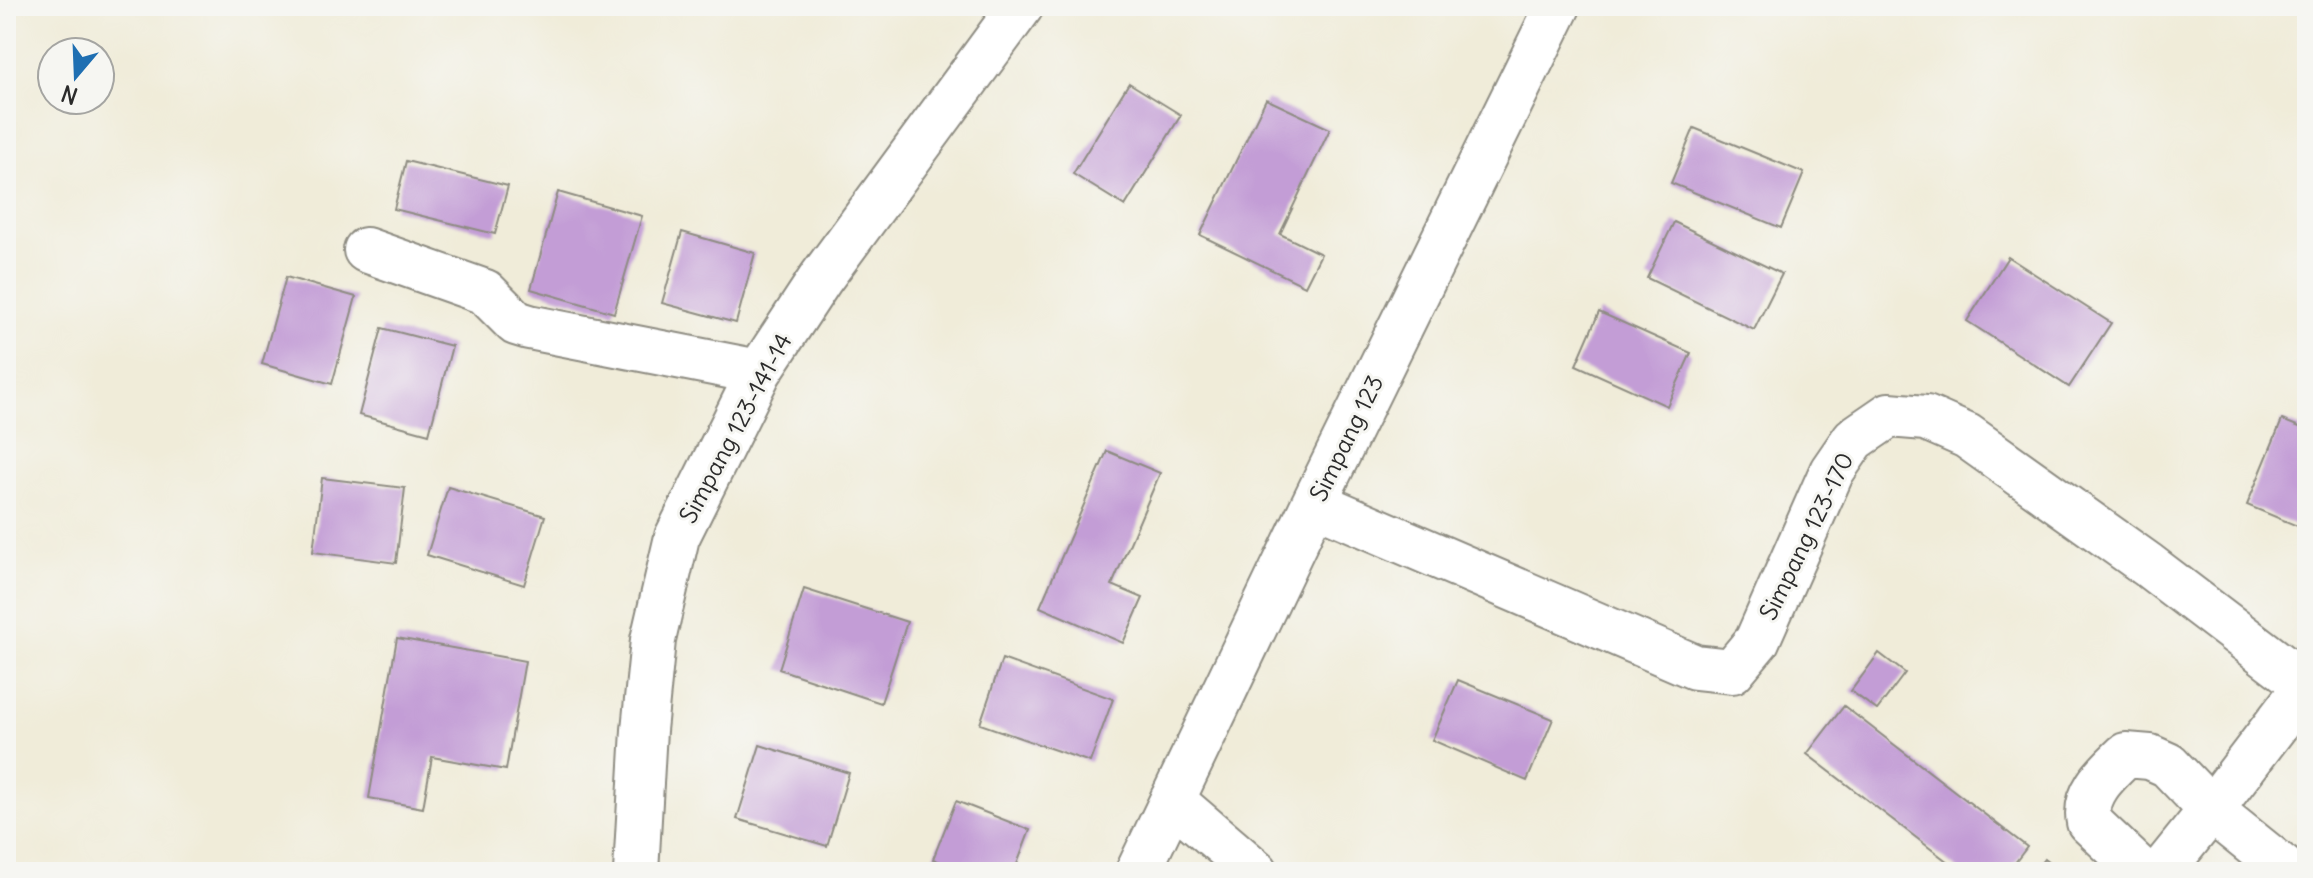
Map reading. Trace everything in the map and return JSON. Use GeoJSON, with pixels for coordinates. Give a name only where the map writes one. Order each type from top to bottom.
{"type":"FeatureCollection","features":[{"type":"Feature","properties":{"kind":"street","name":"Simpang 123-141-14"},"geometry":{"type":"LineString","coordinates":[[636,872],[653,640],[677,537],[759,372],[821,278],[1021,6]]}},
{"type":"Feature","properties":{"kind":"street","name":"Simpang 123"},"geometry":{"type":"LineString","coordinates":[[1138,872],[1314,503],[1558,6]]}},
{"type":"Feature","properties":{"kind":"street"},"geometry":{"type":"LineString","coordinates":[[366,250],[485,292],[516,323],[759,372]]}},
{"type":"Feature","properties":{"kind":"street","name":"Simpang 123-170"},"geometry":{"type":"LineString","coordinates":[[1314,503],[1695,667],[1732,671],[1757,641],[1832,471],[1854,439],[1889,415],[1926,418],[1967,436],[2148,565],[2307,685]]}},
{"type":"Feature","properties":{"kind":"street"},"geometry":{"type":"LineString","coordinates":[[2161,872],[2307,685]]}},
{"type":"Feature","properties":{"kind":"street"},"geometry":{"type":"LineString","coordinates":[[2142,872],[2089,822],[2087,812],[2091,795],[2105,775],[2126,755],[2150,757],[2168,765],[2211,810],[2288,872]]}},
{"type":"Feature","properties":{"kind":"street"},"geometry":{"type":"LineString","coordinates":[[1172,800],[1256,872]]}},
{"type":"Feature","properties":{"kind":"building"},"geometry":{"type":"Polygon","coordinates":[[[1129,83],[1181,115],[1125,206],[1073,174],[1129,83]]]}},
{"type":"Feature","properties":{"kind":"building"},"geometry":{"type":"Polygon","coordinates":[[[1266,99],[1330,129],[1280,234],[1321,254],[1305,286],[1200,235],[1266,99]]]}},
{"type":"Feature","properties":{"kind":"building"},"geometry":{"type":"Polygon","coordinates":[[[1694,128],[1804,173],[1781,228],[1671,183],[1694,128]]]}},
{"type":"Feature","properties":{"kind":"building"},"geometry":{"type":"Polygon","coordinates":[[[406,161],[508,186],[495,234],[394,209],[406,161]]]}},
{"type":"Feature","properties":{"kind":"building"},"geometry":{"type":"Polygon","coordinates":[[[558,192],[642,216],[614,313],[531,289],[558,192]]]}},
{"type":"Feature","properties":{"kind":"building"},"geometry":{"type":"Polygon","coordinates":[[[1674,222],[1782,274],[1754,330],[1647,278],[1674,222]]]}},
{"type":"Feature","properties":{"kind":"building"},"geometry":{"type":"Polygon","coordinates":[[[682,232],[755,253],[736,323],[662,303],[682,232]]]}},
{"type":"Feature","properties":{"kind":"building"},"geometry":{"type":"Polygon","coordinates":[[[2008,257],[2111,323],[2069,387],[1967,321],[2008,257]]]}},
{"type":"Feature","properties":{"kind":"building"},"geometry":{"type":"Polygon","coordinates":[[[286,277],[356,297],[332,384],[262,364],[286,277]]]}},
{"type":"Feature","properties":{"kind":"building"},"geometry":{"type":"Polygon","coordinates":[[[1599,312],[1691,353],[1667,406],[1576,365],[1599,312]]]}},
{"type":"Feature","properties":{"kind":"building"},"geometry":{"type":"Polygon","coordinates":[[[382,328],[452,346],[429,434],[359,415],[382,328]]]}},
{"type":"Feature","properties":{"kind":"building"},"geometry":{"type":"Polygon","coordinates":[[[2282,420],[2307,430],[2307,530],[2247,505],[2282,420]]]}},
{"type":"Feature","properties":{"kind":"building"},"geometry":{"type":"Polygon","coordinates":[[[1107,451],[1160,473],[1112,585],[1143,598],[1123,643],[1040,607],[1107,451]]]}},
{"type":"Feature","properties":{"kind":"building"},"geometry":{"type":"Polygon","coordinates":[[[322,478],[405,488],[396,563],[313,552],[322,478]]]}},
{"type":"Feature","properties":{"kind":"building"},"geometry":{"type":"Polygon","coordinates":[[[448,487],[545,516],[524,585],[427,555],[448,487]]]}},
{"type":"Feature","properties":{"kind":"building"},"geometry":{"type":"Polygon","coordinates":[[[804,589],[907,622],[881,703],[779,669],[804,589]]]}},
{"type":"Feature","properties":{"kind":"building"},"geometry":{"type":"Polygon","coordinates":[[[397,638],[525,661],[506,770],[432,757],[423,808],[369,798],[397,638]]]}},
{"type":"Feature","properties":{"kind":"building"},"geometry":{"type":"Polygon","coordinates":[[[1879,653],[1905,673],[1877,710],[1851,691],[1879,653]]]}},
{"type":"Feature","properties":{"kind":"building"},"geometry":{"type":"Polygon","coordinates":[[[1002,659],[1113,699],[1090,762],[980,724],[1002,659]]]}},
{"type":"Feature","properties":{"kind":"building"},"geometry":{"type":"Polygon","coordinates":[[[1458,680],[1553,719],[1527,781],[1432,740],[1458,680]]]}},
{"type":"Feature","properties":{"kind":"building"},"geometry":{"type":"Polygon","coordinates":[[[1844,706],[2027,847],[2008,872],[1961,872],[1807,754],[1844,706]]]}},
{"type":"Feature","properties":{"kind":"building"},"geometry":{"type":"Polygon","coordinates":[[[760,745],[849,773],[827,846],[737,819],[760,745]]]}},
{"type":"Feature","properties":{"kind":"building"},"geometry":{"type":"Polygon","coordinates":[[[956,801],[1030,830],[1014,872],[965,872],[933,859],[956,801]]]}},
{"type":"Feature","properties":{"kind":"building"},"geometry":{"type":"Polygon","coordinates":[[[2044,859],[2060,872],[2034,872],[2044,859]]]}}]}
